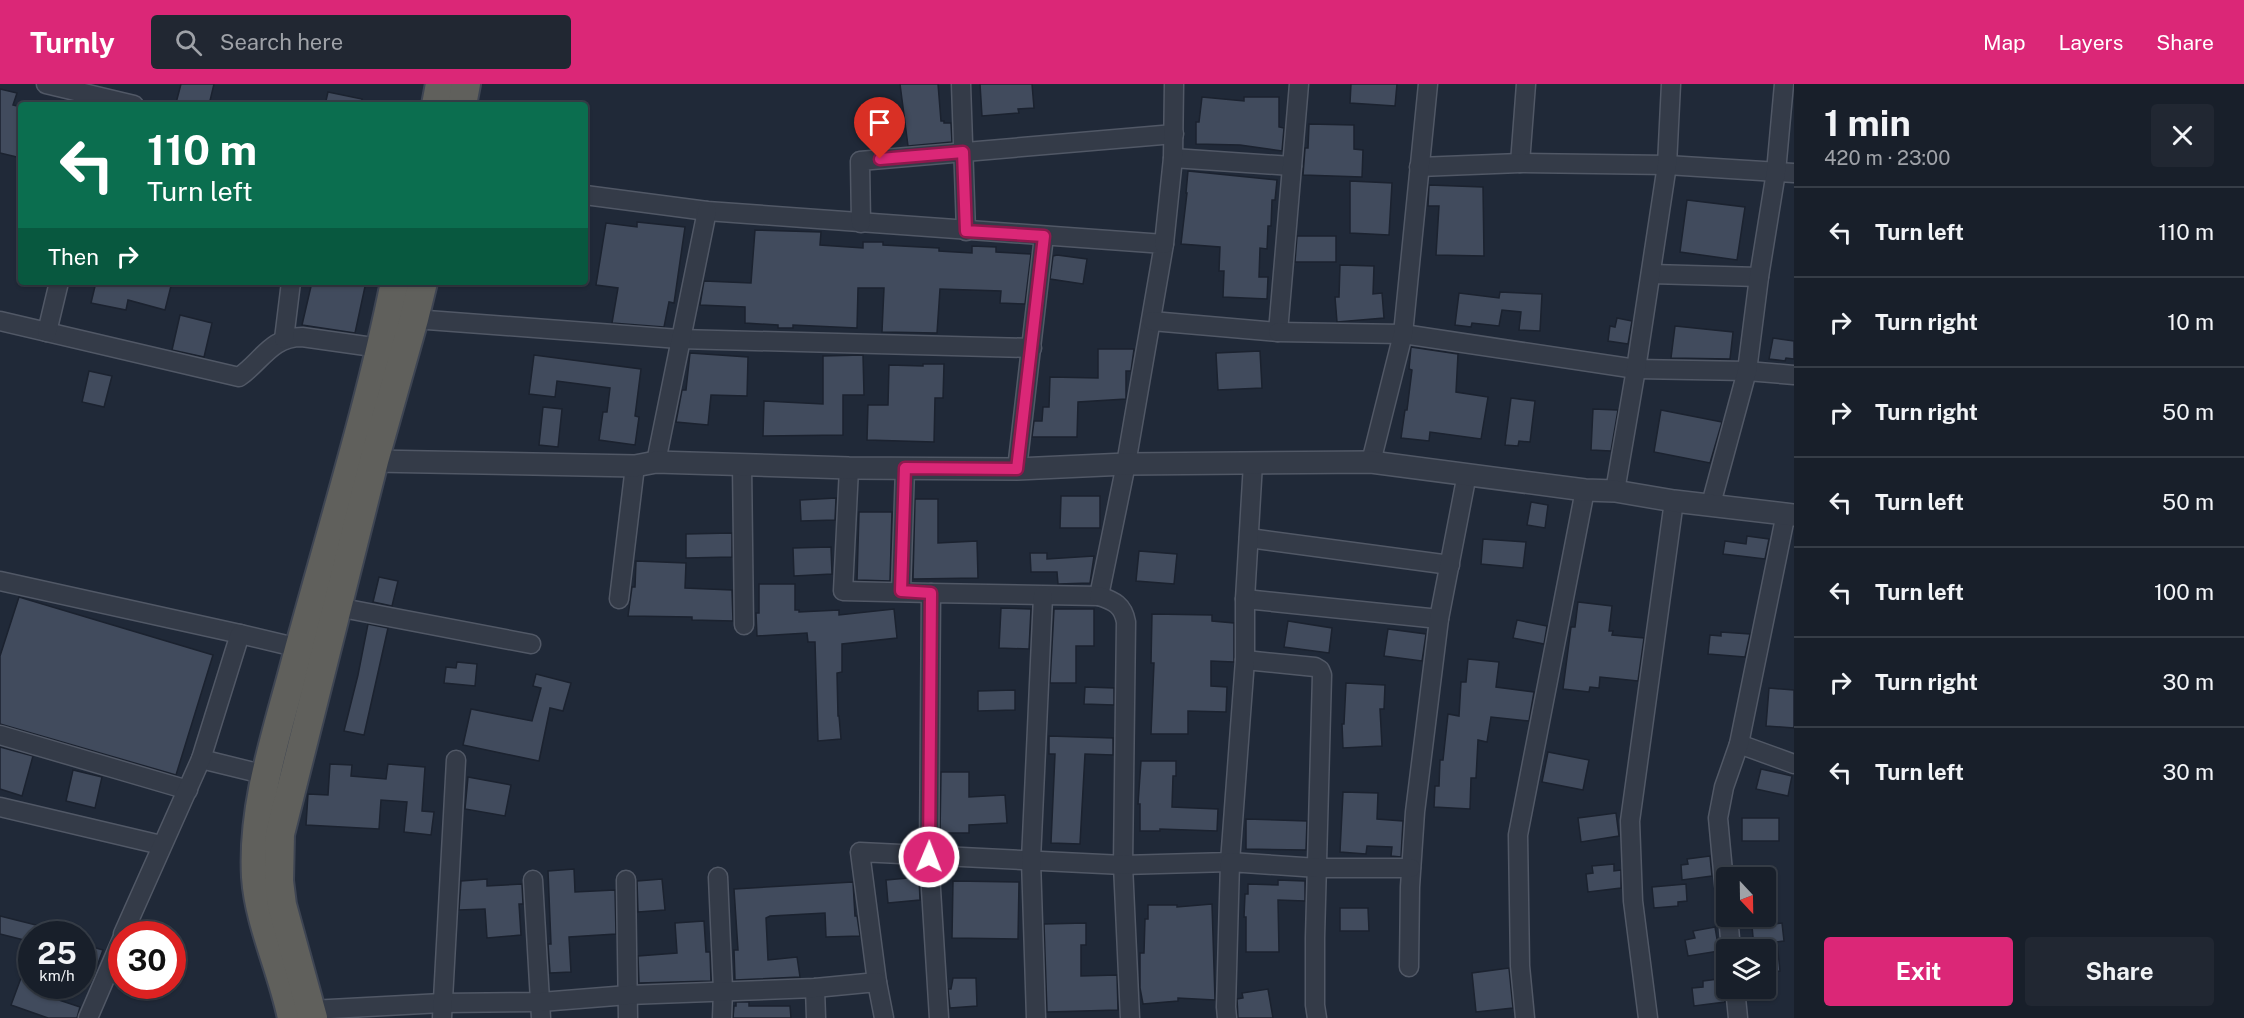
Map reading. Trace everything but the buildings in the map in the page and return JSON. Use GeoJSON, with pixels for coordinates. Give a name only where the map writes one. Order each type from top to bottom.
{"type":"FeatureCollection","features":[{"type":"Feature","properties":{"kind":"highway"},"geometry":{"type":"LineString","coordinates":[[436,102],[440,84]]}},
{"type":"Feature","properties":{"kind":"highway"},"geometry":{"type":"LineString","coordinates":[[463,102],[466,84]]}},
{"type":"Feature","properties":{"kind":"highway"},"geometry":{"type":"LineString","coordinates":[[305,1015],[266,923],[256,880],[257,834],[266,775],[352,460],[394,285]]}},
{"type":"Feature","properties":{"kind":"highway"},"geometry":{"type":"LineString","coordinates":[[305,1015],[279,881],[279,845],[284,811],[374,460],[422,285]]}},
{"type":"Feature","properties":{"kind":"street"},"geometry":{"type":"LineString","coordinates":[[46,84],[121,102]]}},
{"type":"Feature","properties":{"kind":"street"},"geometry":{"type":"LineString","coordinates":[[961,84],[966,231]]}},
{"type":"Feature","properties":{"kind":"street"},"geometry":{"type":"LineString","coordinates":[[1099,596],[1126,464],[1164,244],[1173,158],[1174,84]]}},
{"type":"Feature","properties":{"kind":"street"},"geometry":{"type":"LineString","coordinates":[[1278,332],[1299,84]]}},
{"type":"Feature","properties":{"kind":"street"},"geometry":{"type":"LineString","coordinates":[[1371,462],[1403,334],[1428,84]]}},
{"type":"Feature","properties":{"kind":"street"},"geometry":{"type":"LineString","coordinates":[[1521,163],[1526,84]]}},
{"type":"Feature","properties":{"kind":"street"},"geometry":{"type":"LineString","coordinates":[[1615,491],[1636,369],[1666,165],[1671,84]]}},
{"type":"Feature","properties":{"kind":"street"},"geometry":{"type":"LineString","coordinates":[[1711,504],[1747,370],[1759,277],[1785,173],[1784,84]]}},
{"type":"Feature","properties":{"kind":"street"},"geometry":{"type":"LineString","coordinates":[[861,223],[860,161],[1174,134]]}},
{"type":"Feature","properties":{"kind":"street"},"geometry":{"type":"LineString","coordinates":[[1173,158],[1292,165]]}},
{"type":"Feature","properties":{"kind":"street"},"geometry":{"type":"LineString","coordinates":[[1419,167],[1521,163],[1666,165],[1785,173]]}},
{"type":"Feature","properties":{"kind":"street"},"geometry":{"type":"LineString","coordinates":[[588,195],[707,211],[1164,244]]}},
{"type":"Feature","properties":{"kind":"street"},"geometry":{"type":"LineString","coordinates":[[656,462],[679,339],[707,211]]}},
{"type":"Feature","properties":{"kind":"street"},"geometry":{"type":"LineString","coordinates":[[1017,469],[1044,236]]}},
{"type":"Feature","properties":{"kind":"street"},"geometry":{"type":"LineString","coordinates":[[1650,274],[1759,277]]}},
{"type":"Feature","properties":{"kind":"street"},"geometry":{"type":"LineString","coordinates":[[47,332],[58,285]]}},
{"type":"Feature","properties":{"kind":"street"},"geometry":{"type":"LineString","coordinates":[[284,339],[291,285]]}},
{"type":"Feature","properties":{"kind":"street"},"geometry":{"type":"LineString","coordinates":[[414,319],[679,339],[1032,348]]}},
{"type":"Feature","properties":{"kind":"street"},"geometry":{"type":"LineString","coordinates":[[0,321],[239,377],[276,343],[289,337],[380,348]]}},
{"type":"Feature","properties":{"kind":"street"},"geometry":{"type":"LineString","coordinates":[[1152,321],[1278,332],[1403,334],[1636,369],[1747,370],[1794,375]]}},
{"type":"Feature","properties":{"kind":"street"},"geometry":{"type":"LineString","coordinates":[[374,460],[635,466],[656,462],[849,468],[1017,469],[1126,464],[1371,462],[1790,514],[1740,744],[1724,788],[1718,818],[1723,867]]}},
{"type":"Feature","properties":{"kind":"street"},"geometry":{"type":"LineString","coordinates":[[1227,1018],[1230,862],[1245,660],[1245,598],[1253,463]]}},
{"type":"Feature","properties":{"kind":"street"},"geometry":{"type":"LineString","coordinates":[[742,465],[744,625]]}},
{"type":"Feature","properties":{"kind":"street"},"geometry":{"type":"LineString","coordinates":[[619,599],[635,466]]}},
{"type":"Feature","properties":{"kind":"street"},"geometry":{"type":"LineString","coordinates":[[849,468],[843,591],[1099,596],[1117,604],[1125,615],[1123,865],[1130,1018]]}},
{"type":"Feature","properties":{"kind":"street"},"geometry":{"type":"LineString","coordinates":[[901,591],[905,468]]}},
{"type":"Feature","properties":{"kind":"street"},"geometry":{"type":"LineString","coordinates":[[1409,967],[1411,868],[1415,812],[1439,619],[1467,474]]}},
{"type":"Feature","properties":{"kind":"street"},"geometry":{"type":"LineString","coordinates":[[1525,1018],[1520,966],[1518,835],[1585,490]]}},
{"type":"Feature","properties":{"kind":"street"},"geometry":{"type":"LineString","coordinates":[[1648,1018],[1633,902],[1630,821],[1674,501]]}},
{"type":"Feature","properties":{"kind":"street"},"geometry":{"type":"LineString","coordinates":[[1249,538],[1450,565]]}},
{"type":"Feature","properties":{"kind":"street"},"geometry":{"type":"LineString","coordinates":[[0,581],[299,648]]}},
{"type":"Feature","properties":{"kind":"street"},"geometry":{"type":"LineString","coordinates":[[931,593],[929,857],[939,1018]]}},
{"type":"Feature","properties":{"kind":"street"},"geometry":{"type":"LineString","coordinates":[[1036,1018],[1031,860],[1043,596]]}},
{"type":"Feature","properties":{"kind":"street"},"geometry":{"type":"LineString","coordinates":[[1245,598],[1439,619]]}},
{"type":"Feature","properties":{"kind":"street"},"geometry":{"type":"LineString","coordinates":[[337,607],[531,644]]}},
{"type":"Feature","properties":{"kind":"street"},"geometry":{"type":"LineString","coordinates":[[128,921],[201,759],[240,634]]}},
{"type":"Feature","properties":{"kind":"street"},"geometry":{"type":"LineString","coordinates":[[1245,660],[1315,667],[1322,675],[1315,938],[1317,1018]]}},
{"type":"Feature","properties":{"kind":"street"},"geometry":{"type":"LineString","coordinates":[[0,735],[188,790]]}},
{"type":"Feature","properties":{"kind":"street"},"geometry":{"type":"LineString","coordinates":[[1740,744],[1794,764]]}},
{"type":"Feature","properties":{"kind":"street"},"geometry":{"type":"LineString","coordinates":[[201,759],[266,775]]}},
{"type":"Feature","properties":{"kind":"street"},"geometry":{"type":"LineString","coordinates":[[442,1011],[456,760]]}},
{"type":"Feature","properties":{"kind":"street"},"geometry":{"type":"LineString","coordinates":[[0,807],[161,844]]}},
{"type":"Feature","properties":{"kind":"street"},"geometry":{"type":"LineString","coordinates":[[884,1018],[860,852],[1123,865],[1230,862],[1318,868],[1411,868]]}},
{"type":"Feature","properties":{"kind":"street"},"geometry":{"type":"LineString","coordinates":[[718,877],[722,1018]]}},
{"type":"Feature","properties":{"kind":"street"},"geometry":{"type":"LineString","coordinates":[[533,880],[541,1010]]}},
{"type":"Feature","properties":{"kind":"street"},"geometry":{"type":"LineString","coordinates":[[626,880],[628,1018]]}},
{"type":"Feature","properties":{"kind":"street"},"geometry":{"type":"LineString","coordinates":[[88,1018],[108,972]]}},
{"type":"Feature","properties":{"kind":"street"},"geometry":{"type":"LineString","coordinates":[[305,1015],[541,1010],[628,995],[815,988],[877,982]]}},
{"type":"Feature","properties":{"kind":"street"},"geometry":{"type":"LineString","coordinates":[[815,988],[816,1018]]}},
{"type":"Feature","properties":{"kind":"street"},"geometry":{"type":"LineString","coordinates":[[1736,999],[1738,1018]]}},
{"type":"Feature","properties":{"kind":"route"},"geometry":{"type":"LineString","coordinates":[[880,159],[963,152],[966,231],[1044,236],[1017,469],[905,468],[901,591],[931,593],[929,857]]}}]}
